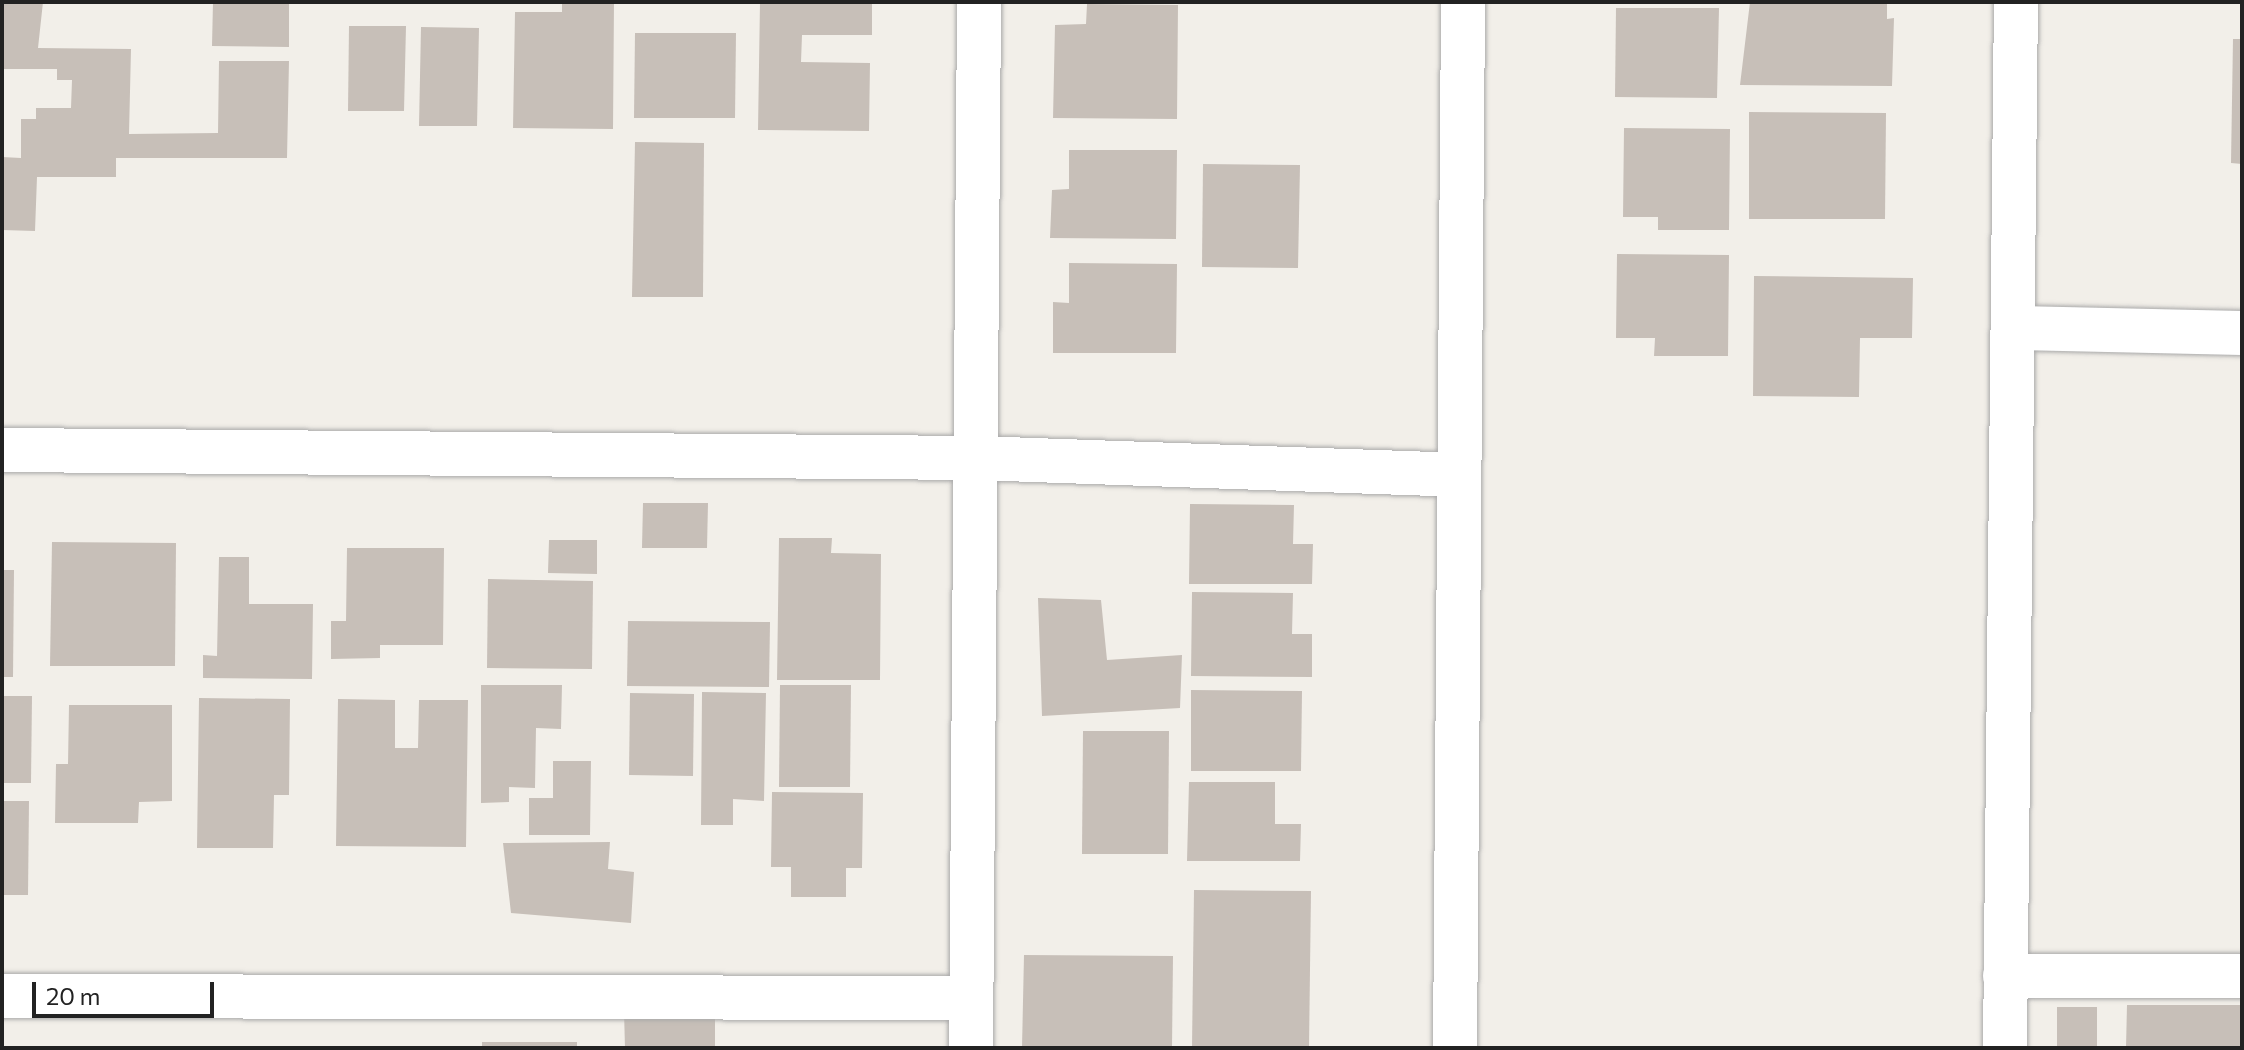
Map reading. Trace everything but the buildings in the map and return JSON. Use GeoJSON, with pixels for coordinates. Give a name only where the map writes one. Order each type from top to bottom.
{"type":"FeatureCollection","features":[{"type":"Feature","properties":{"kind":"street"},"geometry":{"type":"LineString","coordinates":[[971,1048],[979,2]]}},
{"type":"Feature","properties":{"kind":"street"},"geometry":{"type":"LineString","coordinates":[[1455,1048],[1463,2]]}},
{"type":"Feature","properties":{"kind":"street"},"geometry":{"type":"LineString","coordinates":[[2005,1048],[2018,328],[2016,2]]}},
{"type":"Feature","properties":{"kind":"street"},"geometry":{"type":"LineString","coordinates":[[2018,328],[2242,333]]}},
{"type":"Feature","properties":{"kind":"street"},"geometry":{"type":"LineString","coordinates":[[2,450],[976,458],[1459,475]]}},
{"type":"Feature","properties":{"kind":"street"},"geometry":{"type":"LineString","coordinates":[[2005,976],[2242,976]]}},
{"type":"Feature","properties":{"kind":"street"},"geometry":{"type":"LineString","coordinates":[[2,996],[971,998]]}}]}
